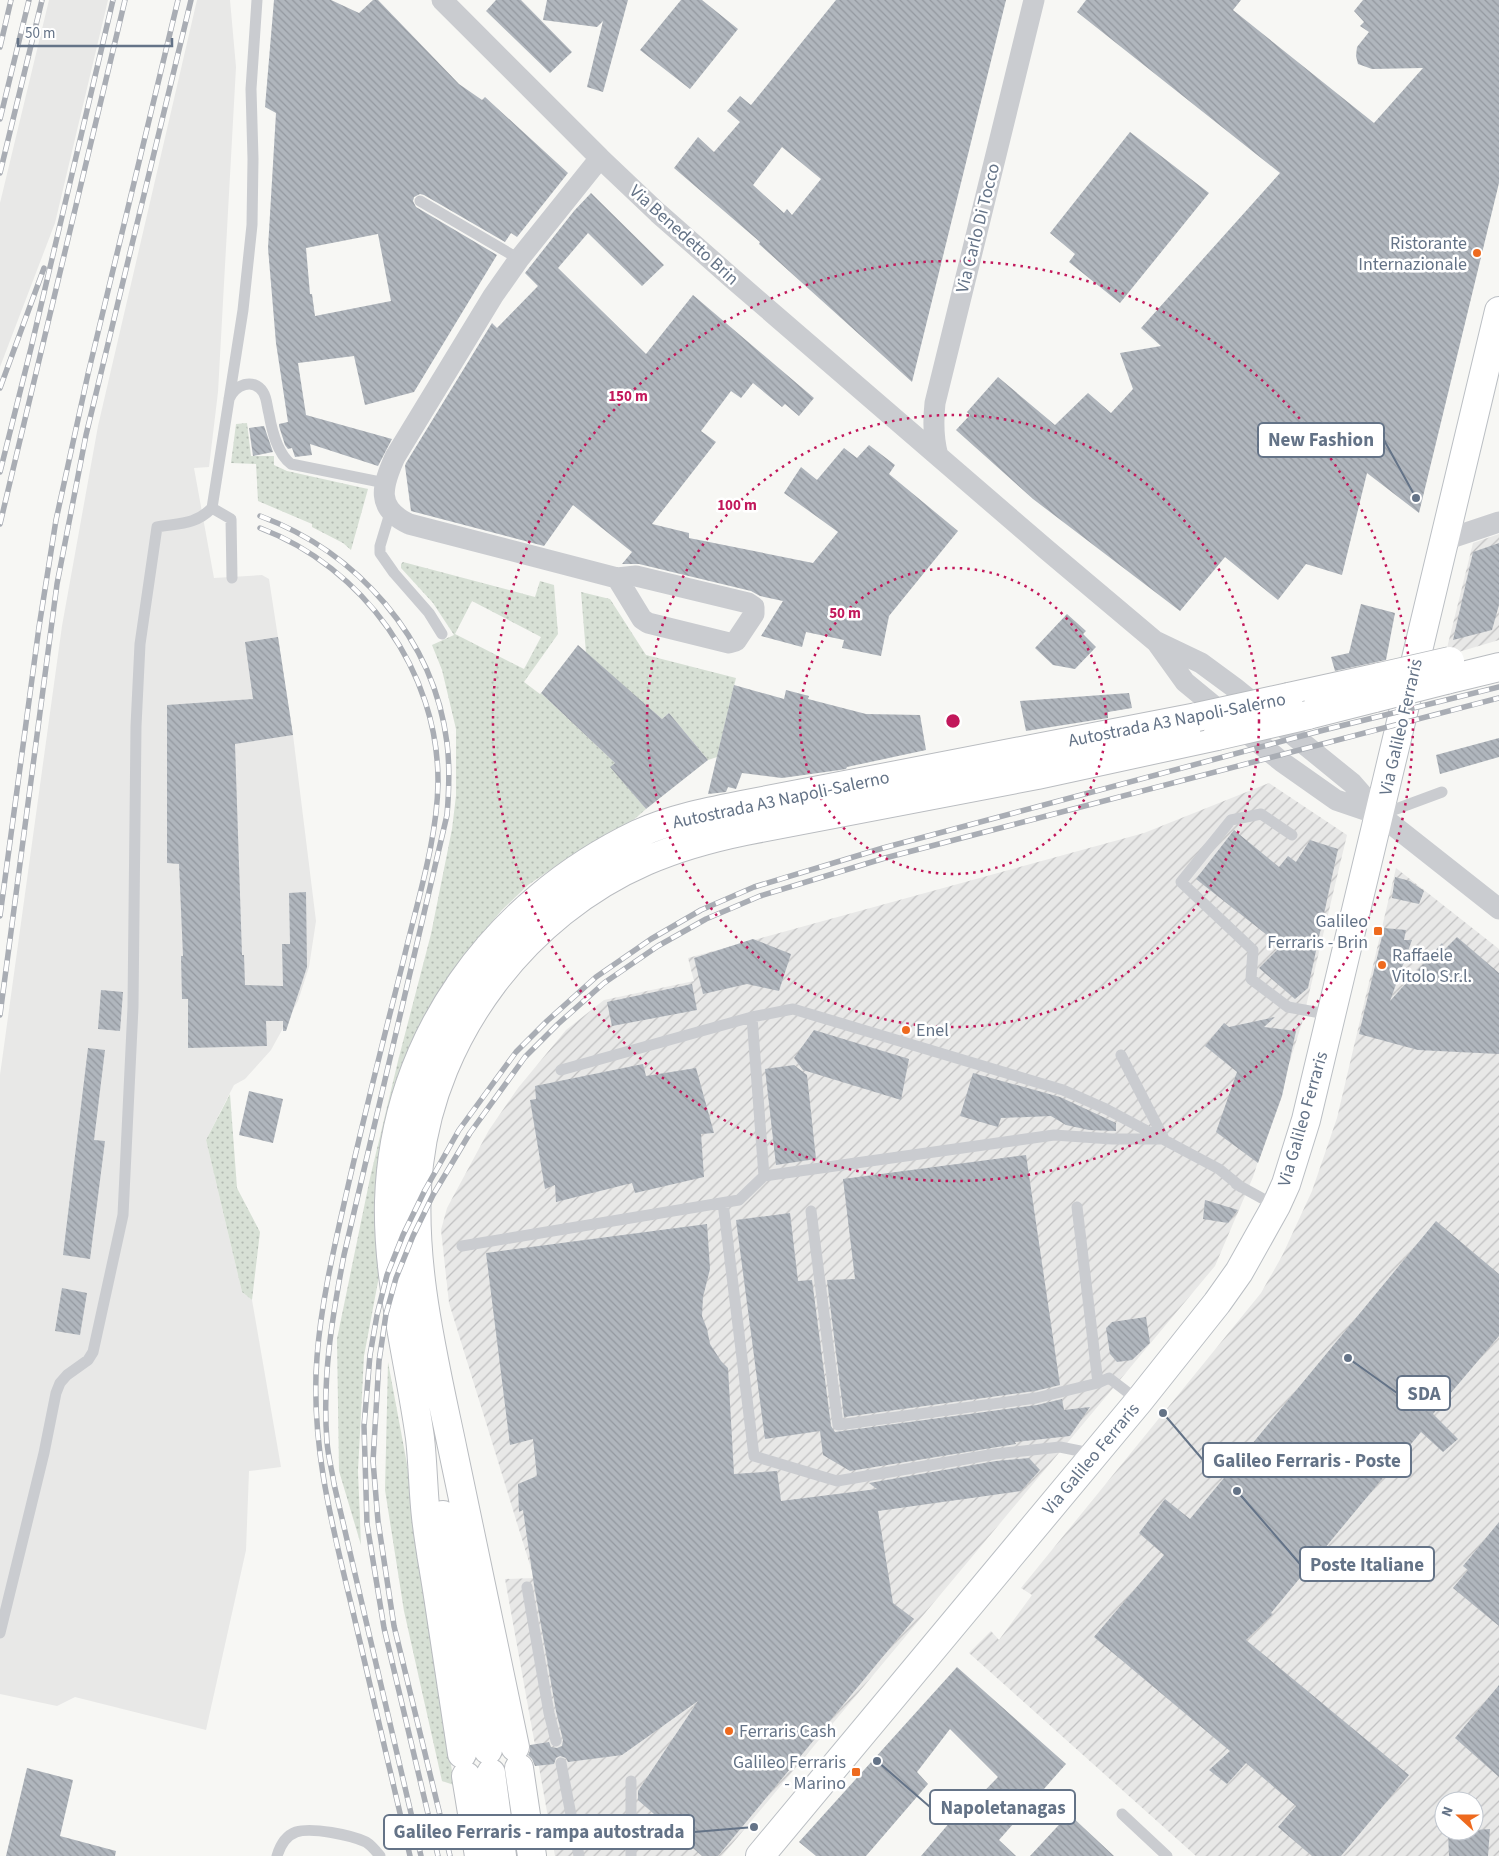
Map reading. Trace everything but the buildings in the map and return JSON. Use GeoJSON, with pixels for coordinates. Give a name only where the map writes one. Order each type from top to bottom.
{"type":"FeatureCollection","features":[{"type":"Feature","properties":{"kind":"main road","name":"Via Galileo Ferraris"},"geometry":{"type":"LineString","coordinates":[[763,1855],[1139,1401],[1222,1295],[1247,1259],[1276,1206],[1306,1120],[1333,1015],[1499,311]]}},
{"type":"Feature","properties":{"kind":"main road","name":"Autostrada A3 Napoli-Salerno"},"geometry":{"type":"LineString","coordinates":[[477,1763],[426,1518],[420,1439],[390,1251],[389,1203],[394,1148],[409,1088],[422,1051],[437,1021],[472,968],[513,920],[539,897],[592,860],[640,833],[675,821],[742,805],[1198,717],[1299,706],[1448,670],[1499,648]]}},
{"type":"Feature","properties":{"kind":"main road","name":"Autostrada A3 Napoli-Salerno"},"geometry":{"type":"LineString","coordinates":[[1448,670],[1499,667]]}},
{"type":"Feature","properties":{"kind":"main road","name":"Autostrada A3 Napoli-Salerno"},"geometry":{"type":"LineString","coordinates":[[532,1856],[517,1757],[449,1434],[418,1267],[418,1186],[424,1138],[436,1090],[460,1036],[476,1008],[495,981],[534,936],[561,913],[614,877],[643,862],[702,840],[1037,775],[1217,736],[1299,706]]}},
{"type":"Feature","properties":{"kind":"main road"},"geometry":{"type":"LineString","coordinates":[[477,1763],[479,1856]]}},
{"type":"Feature","properties":{"kind":"main road"},"geometry":{"type":"LineString","coordinates":[[477,1763],[502,1856]]}},
{"type":"Feature","properties":{"kind":"street","name":"Via Benedetto Brin"},"geometry":{"type":"LineString","coordinates":[[442,0],[600,158],[703,252],[1155,641]]}},
{"type":"Feature","properties":{"kind":"street","name":"Via Carlo Di Tocco"},"geometry":{"type":"LineString","coordinates":[[938,456],[933,431],[935,403],[1034,0]]}},
{"type":"Feature","properties":{"kind":"street"},"geometry":{"type":"LineString","coordinates":[[600,158],[519,259],[493,296],[395,457],[385,483],[385,500],[390,513],[408,524],[617,578],[636,576],[748,603],[754,607],[754,614],[736,641],[729,643],[656,625],[642,619],[617,578]]}},
{"type":"Feature","properties":{"kind":"street"},"geometry":{"type":"LineString","coordinates":[[1445,540],[1499,522]]}},
{"type":"Feature","properties":{"kind":"street"},"geometry":{"type":"LineString","coordinates":[[1155,641],[1185,682],[1282,762],[1336,800],[1380,815]]}},
{"type":"Feature","properties":{"kind":"street"},"geometry":{"type":"LineString","coordinates":[[1155,641],[1201,663],[1235,688],[1352,783],[1380,815],[1499,909]]}},
{"type":"Feature","properties":{"kind":"lane"},"geometry":{"type":"LineString","coordinates":[[0,1633],[44,1453],[56,1393],[60,1383],[67,1375],[88,1360],[93,1352],[123,1215],[132,1007],[136,735],[140,644],[157,526],[190,522],[203,517],[212,508],[220,466],[228,401],[243,310],[252,225],[251,89],[257,0]]}},
{"type":"Feature","properties":{"kind":"lane"},"geometry":{"type":"LineString","coordinates":[[420,200],[519,259]]}},
{"type":"Feature","properties":{"kind":"lane"},"geometry":{"type":"LineString","coordinates":[[228,401],[230,396],[242,384],[257,386],[263,392],[266,400],[274,436],[283,455],[291,464],[385,483]]}},
{"type":"Feature","properties":{"kind":"lane"},"geometry":{"type":"LineString","coordinates":[[212,508],[231,519],[232,578]]}},
{"type":"Feature","properties":{"kind":"lane"},"geometry":{"type":"LineString","coordinates":[[390,513],[380,546],[380,553],[394,573],[429,613],[442,634]]}},
{"type":"Feature","properties":{"kind":"lane"},"geometry":{"type":"LineString","coordinates":[[1380,815],[1442,792]]}},
{"type":"Feature","properties":{"kind":"lane"},"geometry":{"type":"LineString","coordinates":[[1292,835],[1261,814],[1231,820],[1181,882],[1253,950],[1251,979],[1288,1007],[1333,1015]]}},
{"type":"Feature","properties":{"kind":"lane"},"geometry":{"type":"LineString","coordinates":[[561,1070],[752,1017],[793,1009],[1063,1090],[1106,1109],[1219,1168],[1241,1187],[1276,1206]]}},
{"type":"Feature","properties":{"kind":"lane"},"geometry":{"type":"LineString","coordinates":[[752,1017],[764,1176]]}},
{"type":"Feature","properties":{"kind":"lane"},"geometry":{"type":"LineString","coordinates":[[1121,1055],[1164,1139]]}},
{"type":"Feature","properties":{"kind":"lane"},"geometry":{"type":"LineString","coordinates":[[462,1246],[739,1200],[764,1176],[1054,1135],[1112,1139],[1164,1139]]}},
{"type":"Feature","properties":{"kind":"lane"},"geometry":{"type":"LineString","coordinates":[[723,1203],[754,1456],[837,1481],[995,1454],[1060,1447],[1095,1454]]}},
{"type":"Feature","properties":{"kind":"lane"},"geometry":{"type":"LineString","coordinates":[[1077,1206],[1098,1383]]}},
{"type":"Feature","properties":{"kind":"lane"},"geometry":{"type":"LineString","coordinates":[[811,1210],[838,1425],[1036,1398],[1098,1383],[1109,1378],[1139,1401]]}},
{"type":"Feature","properties":{"kind":"lane"},"geometry":{"type":"LineString","coordinates":[[527,1587],[549,1713],[556,1741]]}},
{"type":"Feature","properties":{"kind":"lane"},"geometry":{"type":"LineString","coordinates":[[561,1763],[579,1856]]}},
{"type":"Feature","properties":{"kind":"lane"},"geometry":{"type":"LineString","coordinates":[[631,1856],[632,1781]]}},
{"type":"Feature","properties":{"kind":"lane"},"geometry":{"type":"LineString","coordinates":[[1122,1814],[1167,1856]]}},
{"type":"Feature","properties":{"kind":"lane"},"geometry":{"type":"LineString","coordinates":[[277,1856],[282,1842],[295,1832],[315,1831],[354,1837],[367,1843],[380,1856]]}},
{"type":"Feature","properties":{"kind":"shaded area"},"geometry":{"type":"Polygon","coordinates":[[[49,0],[108,0],[55,223],[0,367],[0,203],[49,0]]]}},
{"type":"Feature","properties":{"kind":"shaded area"},"geometry":{"type":"Polygon","coordinates":[[[197,0],[230,0],[236,67],[218,392],[209,467],[194,468],[214,578],[262,575],[269,579],[293,735],[316,921],[309,967],[298,1001],[271,1050],[245,1079],[234,1085],[206,1140],[242,1292],[252,1300],[281,1467],[249,1471],[246,1550],[206,1730],[75,1697],[57,1706],[0,1694],[0,1075],[62,626],[98,426],[197,0]]]}},
{"type":"Feature","properties":{"kind":"shaded area"},"geometry":{"type":"Polygon","coordinates":[[[247,423],[251,456],[274,456],[274,465],[287,471],[368,489],[351,550],[343,543],[312,527],[312,524],[258,501],[256,464],[231,463],[236,424],[247,423]]]}},
{"type":"Feature","properties":{"kind":"shaded area"},"geometry":{"type":"Polygon","coordinates":[[[1499,534],[1499,640],[1445,656],[1473,543],[1499,534]]]}},
{"type":"Feature","properties":{"kind":"shaded area"},"geometry":{"type":"Polygon","coordinates":[[[403,562],[535,597],[540,581],[554,585],[558,634],[524,682],[541,693],[615,763],[611,767],[646,809],[622,830],[590,845],[528,885],[502,910],[452,973],[380,1271],[364,1356],[358,1471],[361,1545],[339,1471],[337,1339],[370,1178],[431,934],[452,829],[456,796],[456,729],[442,670],[432,645],[454,635],[433,603],[401,568],[403,562]],[[472,601],[455,634],[524,669],[541,637],[472,601]]]}},
{"type":"Feature","properties":{"kind":"shaded area"},"geometry":{"type":"Polygon","coordinates":[[[581,592],[610,599],[646,655],[736,678],[717,757],[708,760],[669,713],[662,719],[586,653],[581,592]]]}},
{"type":"Feature","properties":{"kind":"shaded area"},"geometry":{"type":"Polygon","coordinates":[[[1269,783],[1347,835],[1302,1023],[1253,1177],[1215,1266],[722,1856],[555,1856],[505,1579],[534,1578],[449,1303],[441,1230],[447,1208],[489,1130],[518,1088],[566,1030],[604,1000],[694,981],[688,958],[1144,833],[1269,783]]]}},
{"type":"Feature","properties":{"kind":"shaded area"},"geometry":{"type":"Polygon","coordinates":[[[1396,868],[1499,949],[1499,1856],[1196,1856],[969,1653],[991,1631],[999,1640],[1032,1595],[1021,1588],[1261,1293],[1282,1256],[1312,1191],[1337,1118],[1396,868]]]}},
{"type":"Feature","properties":{"kind":"shaded area"},"geometry":{"type":"Polygon","coordinates":[[[230,1094],[237,1188],[260,1232],[252,1300],[242,1292],[206,1140],[230,1094]]]}},
{"type":"Feature","properties":{"kind":"shaded area"},"geometry":{"type":"Polygon","coordinates":[[[388,1362],[407,1464],[454,1785],[442,1781],[404,1611],[385,1490],[388,1362]]]}},
{"type":"Feature","properties":{"kind":"railway"},"geometry":{"type":"LineString","coordinates":[[0,47],[11,0]]}},
{"type":"Feature","properties":{"kind":"railway"},"geometry":{"type":"LineString","coordinates":[[0,119],[29,0]]}},
{"type":"Feature","properties":{"kind":"railway"},"geometry":{"type":"LineString","coordinates":[[0,173],[42,0]]}},
{"type":"Feature","properties":{"kind":"railway"},"geometry":{"type":"LineString","coordinates":[[0,472],[113,0]]}},
{"type":"Feature","properties":{"kind":"railway"},"geometry":{"type":"LineString","coordinates":[[0,524],[125,0]]}},
{"type":"Feature","properties":{"kind":"railway"},"geometry":{"type":"LineString","coordinates":[[0,916],[39,627],[56,520],[88,374],[178,0]]}},
{"type":"Feature","properties":{"kind":"railway"},"geometry":{"type":"LineString","coordinates":[[0,1015],[57,584],[86,435],[191,0]]}},
{"type":"Feature","properties":{"kind":"railway"},"geometry":{"type":"LineString","coordinates":[[0,388],[44,268]]}},
{"type":"Feature","properties":{"kind":"railway"},"geometry":{"type":"LineString","coordinates":[[260,516],[295,532],[328,552],[358,576],[385,604],[408,635],[426,668],[439,705],[447,743],[449,761],[447,815],[344,1255],[329,1348],[326,1395],[327,1442],[334,1484],[421,1856]]}},
{"type":"Feature","properties":{"kind":"railway"},"geometry":{"type":"LineString","coordinates":[[260,528],[297,546],[331,569],[362,596],[388,628],[409,663],[425,701],[435,741],[438,783],[437,805],[430,849],[333,1255],[319,1337],[316,1390],[320,1454],[331,1518],[410,1856]]}},
{"type":"Feature","properties":{"kind":"railway"},"geometry":{"type":"LineString","coordinates":[[438,1856],[384,1628],[367,1524],[364,1426],[370,1355],[387,1275],[403,1235],[425,1190],[459,1130],[516,1052],[596,977],[651,939],[701,910],[754,887],[883,848],[1324,730],[1499,687]]}},
{"type":"Feature","properties":{"kind":"railway"},"geometry":{"type":"LineString","coordinates":[[450,1856],[394,1626],[378,1521],[373,1461],[379,1361],[386,1314],[396,1278],[413,1236],[433,1195],[470,1133],[525,1057],[558,1024],[604,983],[658,946],[706,919],[760,896],[885,858],[1499,698]]}},
{"type":"Feature","properties":{"kind":"place","name":"Ristorante Internazionale"},"geometry":{"type":"Point","coordinates":[1477,253]}},
{"type":"Feature","properties":{"kind":"place","name":"New Fashion"},"geometry":{"type":"Point","coordinates":[1416,498]}},
{"type":"Feature","properties":{"kind":"place","name":"Galileo Ferraris - Brin"},"geometry":{"type":"Point","coordinates":[1378,931]}},
{"type":"Feature","properties":{"kind":"place","name":"Raffaele Vitolo S.r.l."},"geometry":{"type":"Point","coordinates":[1382,965]}},
{"type":"Feature","properties":{"kind":"place","name":"Enel"},"geometry":{"type":"Point","coordinates":[906,1030]}},
{"type":"Feature","properties":{"kind":"place","name":"SDA"},"geometry":{"type":"Point","coordinates":[1348,1358]}},
{"type":"Feature","properties":{"kind":"place","name":"Galileo Ferraris - Poste"},"geometry":{"type":"Point","coordinates":[1163,1413]}},
{"type":"Feature","properties":{"kind":"place","name":"Poste Italiane"},"geometry":{"type":"Point","coordinates":[1237,1491]}},
{"type":"Feature","properties":{"kind":"place","name":"Ferraris Cash"},"geometry":{"type":"Point","coordinates":[729,1731]}},
{"type":"Feature","properties":{"kind":"place","name":"Napoletanagas"},"geometry":{"type":"Point","coordinates":[877,1761]}},
{"type":"Feature","properties":{"kind":"place","name":"Galileo Ferraris - Marino"},"geometry":{"type":"Point","coordinates":[856,1772]}},
{"type":"Feature","properties":{"kind":"place","name":"Galileo Ferraris - rampa autostrada"},"geometry":{"type":"Point","coordinates":[754,1827]}}]}
